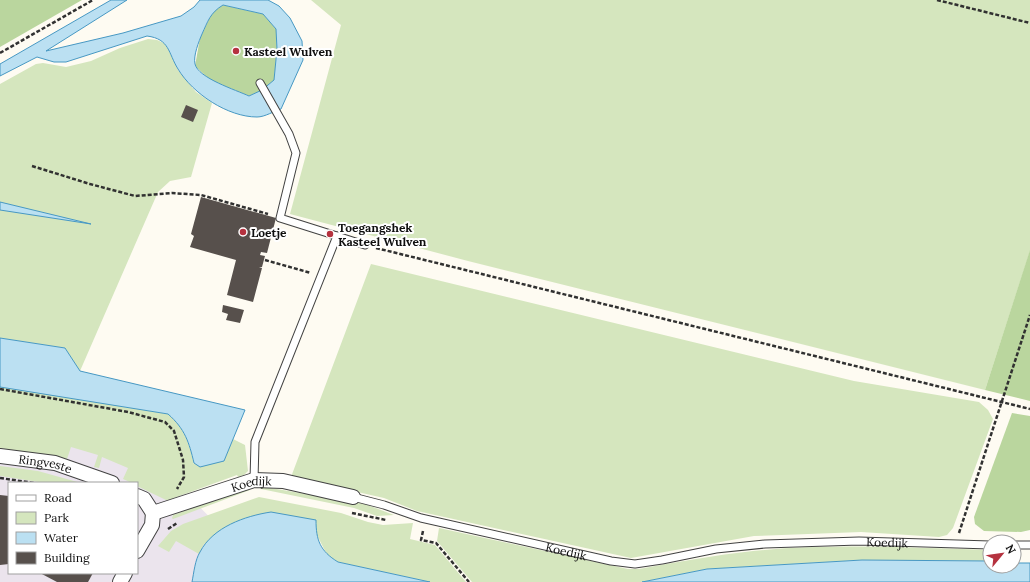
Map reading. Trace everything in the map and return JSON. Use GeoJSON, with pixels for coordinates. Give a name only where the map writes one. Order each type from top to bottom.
{"type":"FeatureCollection","features":[{"type":"Feature","properties":{"kind":"street","name":"Ringveste"},"geometry":{"type":"LineString","coordinates":[[0,456],[55,463],[109,482]]}},
{"type":"Feature","properties":{"kind":"street","name":"Koedijk"},"geometry":{"type":"LineString","coordinates":[[160,511],[254,480],[283,481],[353,497]]}},
{"type":"Feature","properties":{"kind":"street"},"geometry":{"type":"LineString","coordinates":[[138,496],[160,511],[138,549]]}},
{"type":"Feature","properties":{"kind":"lane"},"geometry":{"type":"LineString","coordinates":[[260,83],[291,138],[296,152],[280,218],[366,245]]}},
{"type":"Feature","properties":{"kind":"lane"},"geometry":{"type":"LineString","coordinates":[[254,480],[255,442],[322,276],[336,236]]}},
{"type":"Feature","properties":{"kind":"lane","name":"Koedijk"},"geometry":{"type":"LineString","coordinates":[[353,497],[426,519],[634,564],[716,549],[766,544],[859,541],[982,545]]}},
{"type":"Feature","properties":{"kind":"path"},"geometry":{"type":"LineString","coordinates":[[0,52],[93,0]]}},
{"type":"Feature","properties":{"kind":"path"},"geometry":{"type":"LineString","coordinates":[[937,0],[1030,23]]}},
{"type":"Feature","properties":{"kind":"path"},"geometry":{"type":"LineString","coordinates":[[32,166],[135,196],[172,193],[201,194],[280,218]]}},
{"type":"Feature","properties":{"kind":"path"},"geometry":{"type":"LineString","coordinates":[[366,245],[951,390],[1002,404],[1030,409]]}},
{"type":"Feature","properties":{"kind":"path"},"geometry":{"type":"LineString","coordinates":[[265,260],[322,276]]}},
{"type":"Feature","properties":{"kind":"path"},"geometry":{"type":"LineString","coordinates":[[956,544],[1030,315]]}},
{"type":"Feature","properties":{"kind":"path"},"geometry":{"type":"LineString","coordinates":[[0,389],[128,412],[165,422],[174,431],[183,460],[184,477],[160,511]]}},
{"type":"Feature","properties":{"kind":"path"},"geometry":{"type":"LineString","coordinates":[[0,478],[27,482]]}},
{"type":"Feature","properties":{"kind":"path"},"geometry":{"type":"LineString","coordinates":[[426,519],[422,540],[436,543],[470,582]]}},
{"type":"Feature","properties":{"kind":"shaded area"},"geometry":{"type":"Polygon","coordinates":[[[0,415],[165,472],[253,561],[256,582],[0,582],[0,415]]]}},
{"type":"Feature","properties":{"kind":"green space"},"geometry":{"type":"Polygon","coordinates":[[[0,0],[82,0],[0,47],[0,0]]]}},
{"type":"Feature","properties":{"kind":"green space"},"geometry":{"type":"Polygon","coordinates":[[[311,0],[1030,0],[1030,251],[985,390],[468,261],[290,214],[341,25],[311,0]]]}},
{"type":"Feature","properties":{"kind":"green space"},"geometry":{"type":"Polygon","coordinates":[[[223,5],[263,14],[276,29],[277,49],[274,80],[262,90],[249,96],[210,80],[195,66],[200,38],[213,11],[223,5]]]}},
{"type":"Feature","properties":{"kind":"green space"},"geometry":{"type":"Polygon","coordinates":[[[148,39],[157,40],[166,44],[178,70],[196,92],[212,103],[191,177],[170,181],[158,192],[80,371],[65,348],[0,338],[0,84],[36,64],[43,63],[66,67],[91,61],[120,48],[148,39]]]}},
{"type":"Feature","properties":{"kind":"green space"},"geometry":{"type":"Polygon","coordinates":[[[1030,250],[1030,401],[985,390],[1030,250]]]}},
{"type":"Feature","properties":{"kind":"green space"},"geometry":{"type":"Polygon","coordinates":[[[371,264],[854,381],[979,402],[988,410],[993,419],[953,528],[947,535],[939,537],[861,532],[754,536],[631,558],[417,511],[384,498],[291,477],[371,264]]]}},
{"type":"Feature","properties":{"kind":"green space"},"geometry":{"type":"Polygon","coordinates":[[[0,387],[40,392],[168,414],[179,425],[186,436],[194,464],[224,461],[233,439],[245,445],[248,471],[244,475],[238,477],[237,475],[174,498],[173,500],[166,500],[138,486],[138,482],[130,482],[123,479],[128,468],[102,457],[99,468],[94,467],[98,455],[71,447],[67,459],[0,448],[0,387]]]}},
{"type":"Feature","properties":{"kind":"green space"},"geometry":{"type":"Polygon","coordinates":[[[1012,413],[1030,416],[1030,530],[1021,532],[984,531],[975,524],[974,517],[1012,413]]]}},
{"type":"Feature","properties":{"kind":"green space"},"geometry":{"type":"Polygon","coordinates":[[[0,466],[38,471],[77,482],[39,482],[0,476],[0,466]]]}},
{"type":"Feature","properties":{"kind":"green space"},"geometry":{"type":"Polygon","coordinates":[[[259,486],[365,504],[394,515],[377,516],[354,508],[261,489],[259,486]]]}},
{"type":"Feature","properties":{"kind":"green space"},"geometry":{"type":"Polygon","coordinates":[[[249,487],[250,490],[173,519],[172,518],[173,515],[249,487]]]}},
{"type":"Feature","properties":{"kind":"green space"},"geometry":{"type":"Polygon","coordinates":[[[259,497],[341,513],[368,522],[383,525],[413,523],[410,539],[435,545],[466,582],[430,582],[338,562],[327,555],[316,533],[204,544],[199,554],[176,541],[169,552],[158,546],[171,531],[183,524],[259,497]]]}},
{"type":"Feature","properties":{"kind":"green space"},"geometry":{"type":"Polygon","coordinates":[[[439,528],[628,569],[639,569],[753,551],[812,547],[982,550],[982,561],[862,560],[707,569],[642,582],[472,582],[437,541],[439,528]]]}},
{"type":"Feature","properties":{"kind":"water"},"geometry":{"type":"Polygon","coordinates":[[[111,0],[127,0],[46,51],[123,33],[181,16],[194,7],[200,0],[268,0],[279,6],[290,18],[302,41],[303,60],[281,109],[260,117],[246,116],[235,113],[212,102],[202,95],[178,69],[164,44],[160,40],[147,36],[66,62],[54,62],[37,57],[0,76],[0,64],[111,0]],[[223,5],[215,11],[210,18],[198,44],[195,64],[198,69],[210,79],[249,96],[262,90],[274,80],[277,49],[276,29],[263,14],[223,5]]]}},
{"type":"Feature","properties":{"kind":"water"},"geometry":{"type":"Polygon","coordinates":[[[0,202],[91,224],[0,210],[0,202]]]}},
{"type":"Feature","properties":{"kind":"water"},"geometry":{"type":"Polygon","coordinates":[[[0,338],[65,348],[80,371],[245,410],[224,461],[200,467],[194,463],[186,436],[179,425],[168,414],[0,387],[0,338]]]}},
{"type":"Feature","properties":{"kind":"water"},"geometry":{"type":"Polygon","coordinates":[[[271,512],[316,520],[320,544],[327,554],[338,562],[430,582],[192,582],[198,555],[213,536],[221,529],[231,524],[251,516],[271,512]]]}},
{"type":"Feature","properties":{"kind":"water"},"geometry":{"type":"Polygon","coordinates":[[[862,560],[982,561],[982,574],[1022,574],[1022,563],[1030,563],[1030,582],[642,582],[707,569],[862,560]]]}},
{"type":"Feature","properties":{"kind":"building"},"geometry":{"type":"Polygon","coordinates":[[[186,105],[198,110],[193,122],[181,117],[186,105]]]}},
{"type":"Feature","properties":{"kind":"building"},"geometry":{"type":"Polygon","coordinates":[[[201,197],[276,218],[267,253],[261,252],[260,255],[265,256],[262,267],[259,267],[262,268],[253,302],[227,295],[236,260],[190,247],[194,236],[191,234],[201,197]]]}},
{"type":"Feature","properties":{"kind":"building"},"geometry":{"type":"Polygon","coordinates":[[[223,305],[244,310],[240,323],[226,320],[228,314],[222,312],[223,305]]]}},
{"type":"Feature","properties":{"kind":"building"},"geometry":{"type":"Polygon","coordinates":[[[0,495],[8,496],[8,564],[0,565],[0,495]]]}},
{"type":"Feature","properties":{"kind":"building"},"geometry":{"type":"Polygon","coordinates":[[[42,574],[92,574],[88,582],[57,582],[42,574]]]}},
{"type":"Feature","properties":{"kind":"place","name":"Kasteel Wulven"},"geometry":{"type":"Point","coordinates":[236,51]}},
{"type":"Feature","properties":{"kind":"place","name":"Loetje"},"geometry":{"type":"Point","coordinates":[243,232]}},
{"type":"Feature","properties":{"kind":"place","name":"Toegangshek Kasteel Wulven"},"geometry":{"type":"Point","coordinates":[330,234]}}]}
